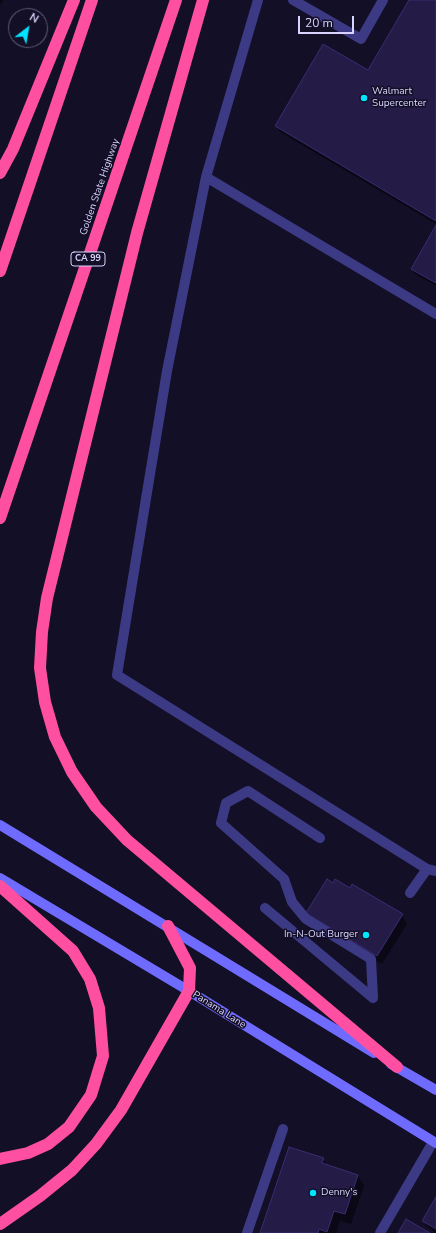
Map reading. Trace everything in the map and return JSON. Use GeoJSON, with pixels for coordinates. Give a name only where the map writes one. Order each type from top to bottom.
{"type":"FeatureCollection","features":[{"type":"Feature","properties":{"kind":"highway"},"geometry":{"type":"LineString","coordinates":[[0,173],[13,149],[74,0]]}},
{"type":"Feature","properties":{"kind":"highway"},"geometry":{"type":"LineString","coordinates":[[0,271],[92,0]]}},
{"type":"Feature","properties":{"kind":"highway","name":"Golden State Highway"},"geometry":{"type":"LineString","coordinates":[[0,518],[176,0]]}},
{"type":"Feature","properties":{"kind":"highway"},"geometry":{"type":"LineString","coordinates":[[204,0],[137,233],[47,598],[42,632],[40,668],[45,702],[55,737],[72,772],[96,807],[127,840],[397,1067]]}},
{"type":"Feature","properties":{"kind":"highway"},"geometry":{"type":"LineString","coordinates":[[0,886],[74,950],[90,979],[99,1008],[103,1056],[91,1095],[69,1126],[48,1144],[28,1153],[0,1158]]}},
{"type":"Feature","properties":{"kind":"highway"},"geometry":{"type":"LineString","coordinates":[[0,1224],[40,1196],[72,1170],[96,1144],[121,1110],[189,991],[190,968],[168,926]]}},
{"type":"Feature","properties":{"kind":"main road"},"geometry":{"type":"LineString","coordinates":[[0,825],[436,1090]]}},
{"type":"Feature","properties":{"kind":"main road","name":"Panama Lane"},"geometry":{"type":"LineString","coordinates":[[0,878],[189,991],[434,1143]]}},
{"type":"Feature","properties":{"kind":"lane"},"geometry":{"type":"LineString","coordinates":[[258,0],[206,177],[167,371],[117,676],[432,870],[410,893]]}},
{"type":"Feature","properties":{"kind":"lane"},"geometry":{"type":"LineString","coordinates":[[293,0],[361,39],[383,0]]}},
{"type":"Feature","properties":{"kind":"lane"},"geometry":{"type":"LineString","coordinates":[[206,177],[436,314]]}},
{"type":"Feature","properties":{"kind":"lane"},"geometry":{"type":"LineString","coordinates":[[265,908],[373,998],[371,959],[306,919],[292,902],[284,879],[221,823],[226,804],[248,791],[320,838]]}},
{"type":"Feature","properties":{"kind":"lane"},"geometry":{"type":"LineString","coordinates":[[247,1233],[283,1129]]}},
{"type":"Feature","properties":{"kind":"lane"},"geometry":{"type":"LineString","coordinates":[[380,1233],[434,1143]]}},
{"type":"Feature","properties":{"kind":"building","name":"Walmart Supercenter"},"geometry":{"type":"Polygon","coordinates":[[[409,0],[436,0],[436,221],[275,126],[323,44],[368,70],[409,0]]]}},
{"type":"Feature","properties":{"kind":"building"},"geometry":{"type":"Polygon","coordinates":[[[436,225],[436,283],[411,269],[436,225]]]}},
{"type":"Feature","properties":{"kind":"building","name":"In-N-Out Burger"},"geometry":{"type":"Polygon","coordinates":[[[327,879],[333,883],[335,879],[350,888],[352,884],[403,914],[377,956],[306,913],[327,879]]]}},
{"type":"Feature","properties":{"kind":"building","name":"Denny's"},"geometry":{"type":"Polygon","coordinates":[[[289,1147],[324,1158],[322,1163],[358,1175],[345,1214],[334,1211],[327,1232],[319,1229],[318,1233],[260,1233],[289,1147]]]}},
{"type":"Feature","properties":{"kind":"building"},"geometry":{"type":"Polygon","coordinates":[[[436,1197],[436,1229],[422,1221],[436,1197]]]}},
{"type":"Feature","properties":{"kind":"building"},"geometry":{"type":"Polygon","coordinates":[[[406,1219],[430,1233],[398,1233],[406,1219]]]}},
{"type":"Feature","properties":{"kind":"place","name":"Walmart Supercenter"},"geometry":{"type":"Point","coordinates":[364,98]}},
{"type":"Feature","properties":{"kind":"place","name":"In-N-Out Burger"},"geometry":{"type":"Point","coordinates":[366,935]}},
{"type":"Feature","properties":{"kind":"place","name":"Denny's"},"geometry":{"type":"Point","coordinates":[313,1193]}}]}
